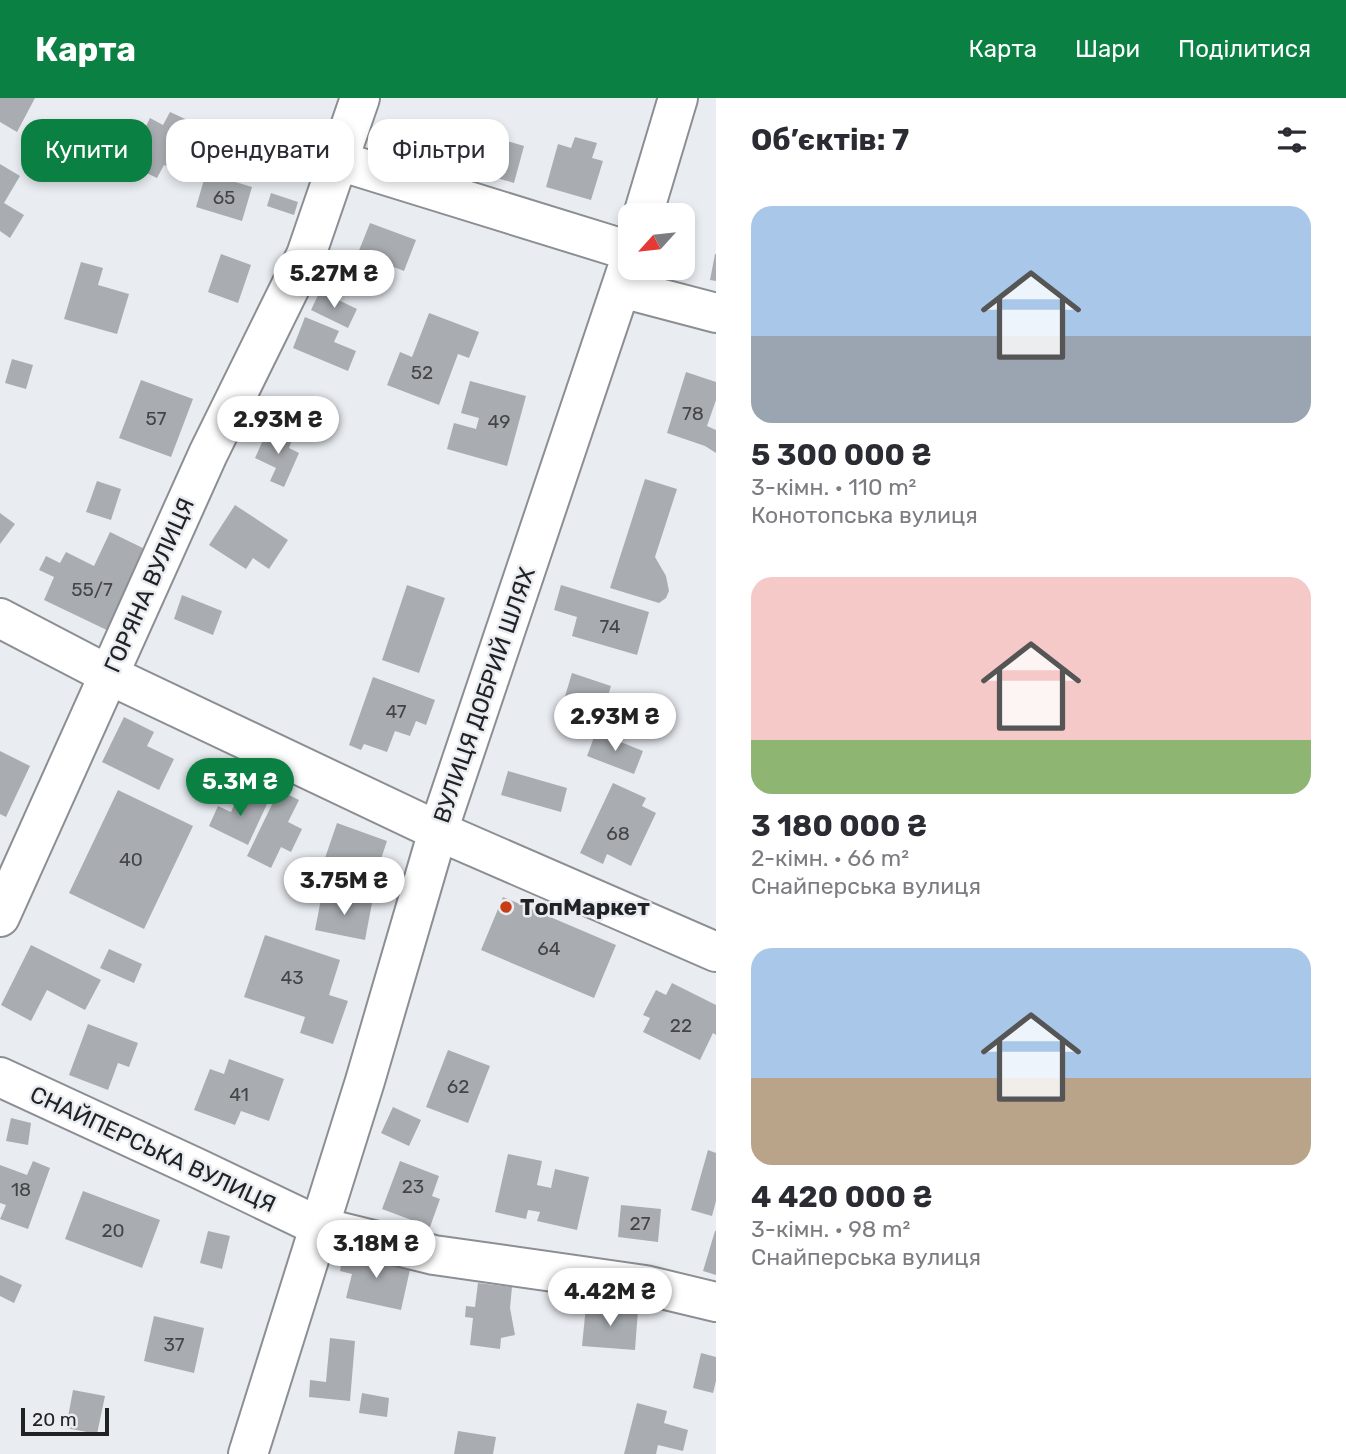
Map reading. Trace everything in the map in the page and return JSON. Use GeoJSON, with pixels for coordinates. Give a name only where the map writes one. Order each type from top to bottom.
{"type":"FeatureCollection","features":[{"type":"Feature","properties":{"kind":"street","name":"ГОРЯНА ВУЛИЦЯ"},"geometry":{"type":"LineString","coordinates":[[353,119],[360,98]]}},
{"type":"Feature","properties":{"kind":"street"},"geometry":{"type":"LineString","coordinates":[[647,203],[678,98]]}},
{"type":"Feature","properties":{"kind":"street"},"geometry":{"type":"LineString","coordinates":[[354,167],[618,247]]}},
{"type":"Feature","properties":{"kind":"street","name":"ГОРЯНА ВУЛИЦЯ"},"geometry":{"type":"LineString","coordinates":[[0,917],[208,454],[306,255],[332,182]]}},
{"type":"Feature","properties":{"kind":"street","name":"ВУЛИЦЯ ДОБРИЙ ШЛЯХ"},"geometry":{"type":"LineString","coordinates":[[248,1454],[320,1227],[438,831],[624,280]]}},
{"type":"Feature","properties":{"kind":"street"},"geometry":{"type":"LineString","coordinates":[[640,280],[716,313]]}},
{"type":"Feature","properties":{"kind":"street"},"geometry":{"type":"LineString","coordinates":[[0,618],[109,675],[438,831],[716,952]]}},
{"type":"Feature","properties":{"kind":"street","name":"СНАЙПЕРСЬКА ВУЛИЦЯ"},"geometry":{"type":"LineString","coordinates":[[0,1077],[320,1227],[434,1255],[645,1285],[716,1301]]}},
{"type":"Feature","properties":{"kind":"building"},"geometry":{"type":"Polygon","coordinates":[[[0,98],[35,98],[24,119],[21,119],[17,132],[0,122],[0,98]]]}},
{"type":"Feature","properties":{"kind":"building"},"geometry":{"type":"Polygon","coordinates":[[[170,112],[185,119],[166,119],[170,112]]]}},
{"type":"Feature","properties":{"kind":"building"},"geometry":{"type":"Polygon","coordinates":[[[152,119],[163,125],[166,119],[166,166],[164,165],[157,178],[152,176],[152,119]]]}},
{"type":"Feature","properties":{"kind":"building"},"geometry":{"type":"Polygon","coordinates":[[[575,137],[597,143],[592,158],[603,161],[591,200],[546,187],[558,144],[571,148],[575,137]]]}},
{"type":"Feature","properties":{"kind":"building"},"geometry":{"type":"Polygon","coordinates":[[[509,142],[524,146],[514,183],[509,182],[509,142]]]}},
{"type":"Feature","properties":{"kind":"building"},"geometry":{"type":"Polygon","coordinates":[[[0,164],[20,176],[4,203],[24,215],[10,238],[0,231],[0,164]]]}},
{"type":"Feature","properties":{"kind":"building"},"geometry":{"type":"Polygon","coordinates":[[[203,182],[236,182],[252,187],[242,221],[196,207],[203,182]]]}},
{"type":"Feature","properties":{"kind":"building"},"geometry":{"type":"Polygon","coordinates":[[[271,193],[298,202],[294,215],[267,206],[271,193]]]}},
{"type":"Feature","properties":{"kind":"building"},"geometry":{"type":"Polygon","coordinates":[[[370,223],[416,240],[404,271],[358,253],[370,223]]]}},
{"type":"Feature","properties":{"kind":"building"},"geometry":{"type":"Polygon","coordinates":[[[221,254],[251,265],[238,303],[208,292],[221,254]]]}},
{"type":"Feature","properties":{"kind":"building"},"geometry":{"type":"Polygon","coordinates":[[[716,254],[716,281],[710,280],[716,254]]]}},
{"type":"Feature","properties":{"kind":"building"},"geometry":{"type":"Polygon","coordinates":[[[81,262],[103,268],[98,285],[129,294],[117,334],[64,319],[81,262]]]}},
{"type":"Feature","properties":{"kind":"building"},"geometry":{"type":"Polygon","coordinates":[[[320,291],[357,309],[348,328],[311,310],[320,291]]]}},
{"type":"Feature","properties":{"kind":"building"},"geometry":{"type":"Polygon","coordinates":[[[429,313],[479,332],[469,358],[458,354],[439,405],[387,385],[400,352],[412,357],[429,313]]]}},
{"type":"Feature","properties":{"kind":"building"},"geometry":{"type":"Polygon","coordinates":[[[305,317],[339,331],[334,342],[356,351],[348,371],[293,348],[305,317]]]}},
{"type":"Feature","properties":{"kind":"building"},"geometry":{"type":"Polygon","coordinates":[[[12,359],[33,365],[26,389],[5,383],[12,359]]]}},
{"type":"Feature","properties":{"kind":"building"},"geometry":{"type":"Polygon","coordinates":[[[686,372],[716,382],[716,400],[707,426],[716,430],[716,453],[705,446],[667,433],[686,372]]]}},
{"type":"Feature","properties":{"kind":"building"},"geometry":{"type":"Polygon","coordinates":[[[141,380],[193,399],[171,457],[119,438],[141,380]]]}},
{"type":"Feature","properties":{"kind":"building"},"geometry":{"type":"Polygon","coordinates":[[[470,381],[526,396],[507,466],[447,449],[454,423],[476,429],[479,418],[461,413],[470,381]]]}},
{"type":"Feature","properties":{"kind":"building"},"geometry":{"type":"Polygon","coordinates":[[[268,429],[292,440],[289,448],[299,453],[284,487],[270,481],[276,468],[255,458],[268,429]]]}},
{"type":"Feature","properties":{"kind":"building"},"geometry":{"type":"Polygon","coordinates":[[[645,479],[677,489],[655,557],[666,576],[669,591],[666,598],[659,603],[610,588],[645,479]]]}},
{"type":"Feature","properties":{"kind":"building"},"geometry":{"type":"Polygon","coordinates":[[[97,481],[121,489],[111,520],[86,512],[97,481]]]}},
{"type":"Feature","properties":{"kind":"building"},"geometry":{"type":"Polygon","coordinates":[[[235,505],[288,540],[269,569],[253,558],[246,569],[209,545],[235,505]]]}},
{"type":"Feature","properties":{"kind":"building"},"geometry":{"type":"Polygon","coordinates":[[[0,513],[15,524],[0,544],[0,513]]]}},
{"type":"Feature","properties":{"kind":"building"},"geometry":{"type":"Polygon","coordinates":[[[110,532],[151,552],[113,633],[44,600],[54,577],[39,570],[46,556],[60,563],[66,552],[94,566],[110,532]]]}},
{"type":"Feature","properties":{"kind":"building"},"geometry":{"type":"Polygon","coordinates":[[[407,585],[445,598],[419,673],[382,660],[407,585]]]}},
{"type":"Feature","properties":{"kind":"building"},"geometry":{"type":"Polygon","coordinates":[[[561,585],[649,612],[637,655],[572,636],[577,617],[554,610],[561,585]]]}},
{"type":"Feature","properties":{"kind":"building"},"geometry":{"type":"Polygon","coordinates":[[[182,595],[222,611],[213,635],[174,619],[182,595]]]}},
{"type":"Feature","properties":{"kind":"building"},"geometry":{"type":"Polygon","coordinates":[[[572,673],[611,686],[602,715],[563,703],[572,673]]]}},
{"type":"Feature","properties":{"kind":"building"},"geometry":{"type":"Polygon","coordinates":[[[373,677],[435,700],[426,725],[416,721],[410,736],[395,731],[387,752],[364,744],[361,750],[349,745],[373,677]]]}},
{"type":"Feature","properties":{"kind":"building"},"geometry":{"type":"Polygon","coordinates":[[[124,717],[154,732],[147,746],[174,759],[159,790],[102,762],[124,717]]]}},
{"type":"Feature","properties":{"kind":"building"},"geometry":{"type":"Polygon","coordinates":[[[596,732],[643,751],[634,774],[587,756],[596,732]]]}},
{"type":"Feature","properties":{"kind":"building"},"geometry":{"type":"Polygon","coordinates":[[[0,751],[30,766],[6,817],[0,814],[0,751]]]}},
{"type":"Feature","properties":{"kind":"building"},"geometry":{"type":"Polygon","coordinates":[[[508,771],[567,788],[561,812],[501,795],[508,771]]]}},
{"type":"Feature","properties":{"kind":"building"},"geometry":{"type":"Polygon","coordinates":[[[613,783],[646,798],[642,806],[656,813],[631,866],[607,854],[603,864],[580,853],[613,783]]]}},
{"type":"Feature","properties":{"kind":"building"},"geometry":{"type":"Polygon","coordinates":[[[118,790],[193,826],[144,929],[69,893],[118,790]]]}},
{"type":"Feature","properties":{"kind":"building"},"geometry":{"type":"Polygon","coordinates":[[[279,790],[299,800],[288,822],[302,829],[291,852],[281,847],[271,868],[247,856],[279,790]]]}},
{"type":"Feature","properties":{"kind":"building"},"geometry":{"type":"Polygon","coordinates":[[[240,792],[267,804],[248,845],[209,826],[218,806],[231,812],[240,792]]]}},
{"type":"Feature","properties":{"kind":"building"},"geometry":{"type":"Polygon","coordinates":[[[337,823],[387,841],[375,877],[325,858],[337,823]]]}},
{"type":"Feature","properties":{"kind":"building"},"geometry":{"type":"Polygon","coordinates":[[[322,894],[372,903],[365,940],[315,930],[322,894]]]}},
{"type":"Feature","properties":{"kind":"building"},"geometry":{"type":"Polygon","coordinates":[[[503,897],[616,945],[594,998],[481,950],[503,897]]]}},
{"type":"Feature","properties":{"kind":"building"},"geometry":{"type":"Polygon","coordinates":[[[265,935],[340,960],[329,995],[348,1001],[333,1044],[300,1033],[305,1017],[244,997],[265,935]]]}},
{"type":"Feature","properties":{"kind":"building"},"geometry":{"type":"Polygon","coordinates":[[[31,945],[101,980],[85,1010],[47,990],[31,1021],[1,1005],[31,945]]]}},
{"type":"Feature","properties":{"kind":"building"},"geometry":{"type":"Polygon","coordinates":[[[109,949],[142,964],[134,983],[100,968],[109,949]]]}},
{"type":"Feature","properties":{"kind":"building"},"geometry":{"type":"Polygon","coordinates":[[[672,983],[716,1005],[716,1035],[713,1033],[700,1060],[643,1032],[650,1018],[643,1015],[656,990],[666,995],[672,983]]]}},
{"type":"Feature","properties":{"kind":"building"},"geometry":{"type":"Polygon","coordinates":[[[88,1024],[138,1043],[129,1067],[118,1063],[108,1090],[69,1075],[88,1024]]]}},
{"type":"Feature","properties":{"kind":"building"},"geometry":{"type":"Polygon","coordinates":[[[448,1050],[490,1066],[468,1123],[426,1107],[448,1050]]]}},
{"type":"Feature","properties":{"kind":"building"},"geometry":{"type":"Polygon","coordinates":[[[229,1059],[284,1079],[269,1121],[241,1111],[235,1125],[194,1110],[210,1069],[224,1074],[229,1059]]]}},
{"type":"Feature","properties":{"kind":"building"},"geometry":{"type":"Polygon","coordinates":[[[393,1107],[421,1120],[409,1146],[381,1133],[393,1107]]]}},
{"type":"Feature","properties":{"kind":"building"},"geometry":{"type":"Polygon","coordinates":[[[11,1118],[31,1123],[28,1145],[6,1141],[11,1118]]]}},
{"type":"Feature","properties":{"kind":"building"},"geometry":{"type":"Polygon","coordinates":[[[708,1150],[716,1153],[716,1201],[712,1216],[691,1210],[708,1150]]]}},
{"type":"Feature","properties":{"kind":"building"},"geometry":{"type":"Polygon","coordinates":[[[508,1154],[542,1161],[537,1185],[551,1188],[555,1169],[589,1177],[577,1230],[537,1221],[540,1212],[528,1210],[526,1219],[495,1212],[508,1154]]]}},
{"type":"Feature","properties":{"kind":"building"},"geometry":{"type":"Polygon","coordinates":[[[33,1161],[50,1168],[28,1229],[0,1219],[6,1205],[0,1203],[0,1165],[27,1175],[33,1161]]]}},
{"type":"Feature","properties":{"kind":"building"},"geometry":{"type":"Polygon","coordinates":[[[400,1161],[439,1176],[432,1196],[440,1199],[430,1227],[382,1209],[400,1161]]]}},
{"type":"Feature","properties":{"kind":"building"},"geometry":{"type":"Polygon","coordinates":[[[83,1191],[160,1220],[142,1268],[65,1239],[83,1191]]]}},
{"type":"Feature","properties":{"kind":"building"},"geometry":{"type":"Polygon","coordinates":[[[621,1205],[661,1209],[658,1242],[618,1237],[621,1205]]]}},
{"type":"Feature","properties":{"kind":"building"},"geometry":{"type":"Polygon","coordinates":[[[208,1231],[230,1236],[222,1269],[200,1263],[208,1231]]]}},
{"type":"Feature","properties":{"kind":"building"},"geometry":{"type":"Polygon","coordinates":[[[716,1231],[716,1275],[703,1271],[716,1231]]]}},
{"type":"Feature","properties":{"kind":"building"},"geometry":{"type":"Polygon","coordinates":[[[344,1250],[411,1265],[401,1310],[346,1298],[352,1274],[340,1271],[344,1250]]]}},
{"type":"Feature","properties":{"kind":"building"},"geometry":{"type":"Polygon","coordinates":[[[0,1275],[22,1285],[14,1303],[0,1296],[0,1275]]]}},
{"type":"Feature","properties":{"kind":"building"},"geometry":{"type":"Polygon","coordinates":[[[478,1283],[512,1287],[510,1308],[515,1335],[501,1338],[500,1349],[470,1345],[473,1318],[465,1317],[466,1306],[475,1307],[478,1283]]]}},
{"type":"Feature","properties":{"kind":"building"},"geometry":{"type":"Polygon","coordinates":[[[586,1306],[638,1310],[635,1350],[582,1346],[586,1306]]]}},
{"type":"Feature","properties":{"kind":"building"},"geometry":{"type":"Polygon","coordinates":[[[154,1316],[204,1328],[194,1373],[144,1361],[154,1316]]]}},
{"type":"Feature","properties":{"kind":"building"},"geometry":{"type":"Polygon","coordinates":[[[330,1338],[355,1341],[350,1401],[309,1397],[310,1380],[326,1382],[330,1338]]]}},
{"type":"Feature","properties":{"kind":"building"},"geometry":{"type":"Polygon","coordinates":[[[701,1353],[716,1357],[713,1393],[693,1388],[701,1353]]]}},
{"type":"Feature","properties":{"kind":"building"},"geometry":{"type":"Polygon","coordinates":[[[73,1390],[105,1396],[97,1434],[66,1428],[73,1390]]]}},
{"type":"Feature","properties":{"kind":"building"},"geometry":{"type":"Polygon","coordinates":[[[362,1393],[389,1398],[387,1417],[359,1413],[362,1393]]]}},
{"type":"Feature","properties":{"kind":"building"},"geometry":{"type":"Polygon","coordinates":[[[637,1403],[667,1411],[664,1423],[688,1430],[683,1451],[658,1445],[656,1454],[624,1454],[637,1403]]]}},
{"type":"Feature","properties":{"kind":"building"},"geometry":{"type":"Polygon","coordinates":[[[458,1431],[496,1437],[493,1454],[454,1454],[458,1431]]]}},
{"type":"Feature","properties":{"kind":"place","name":"ТопМаркет"},"geometry":{"type":"Point","coordinates":[506,907]}}]}
